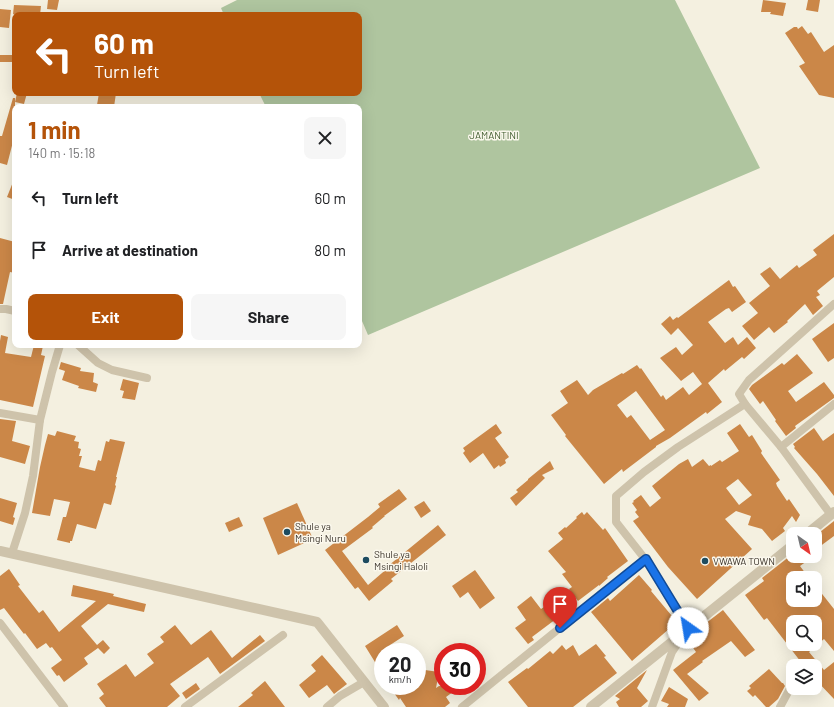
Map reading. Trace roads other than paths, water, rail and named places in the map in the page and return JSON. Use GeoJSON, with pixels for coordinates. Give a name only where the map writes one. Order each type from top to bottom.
{"type":"FeatureCollection","features":[{"type":"Feature","properties":{"kind":"street"},"geometry":{"type":"LineString","coordinates":[[816,527],[832,514],[745,404],[739,394],[749,380],[834,304]]}},
{"type":"Feature","properties":{"kind":"street"},"geometry":{"type":"LineString","coordinates":[[0,309],[12,310]]}},
{"type":"Feature","properties":{"kind":"street"},"geometry":{"type":"LineString","coordinates":[[12,553],[25,512],[33,476],[40,420],[59,348]]}},
{"type":"Feature","properties":{"kind":"street"},"geometry":{"type":"LineString","coordinates":[[81,348],[98,363],[112,370],[147,378]]}},
{"type":"Feature","properties":{"kind":"street"},"geometry":{"type":"LineString","coordinates":[[688,628],[646,559],[616,522],[616,496],[644,472],[678,447],[745,404]]}},
{"type":"Feature","properties":{"kind":"street"},"geometry":{"type":"LineString","coordinates":[[781,448],[834,404]]}},
{"type":"Feature","properties":{"kind":"street"},"geometry":{"type":"LineString","coordinates":[[0,413],[40,420]]}},
{"type":"Feature","properties":{"kind":"street"},"geometry":{"type":"LineString","coordinates":[[0,551],[317,622],[384,707]]}},
{"type":"Feature","properties":{"kind":"street"},"geometry":{"type":"LineString","coordinates":[[591,707],[786,551]]}},
{"type":"Feature","properties":{"kind":"street"},"geometry":{"type":"LineString","coordinates":[[462,707],[646,559]]}},
{"type":"Feature","properties":{"kind":"street"},"geometry":{"type":"LineString","coordinates":[[0,623],[64,707]]}},
{"type":"Feature","properties":{"kind":"street"},"geometry":{"type":"LineString","coordinates":[[652,707],[672,652],[688,628]]}},
{"type":"Feature","properties":{"kind":"street"},"geometry":{"type":"LineString","coordinates":[[185,707],[283,635]]}},
{"type":"Feature","properties":{"kind":"street"},"geometry":{"type":"LineString","coordinates":[[327,707],[340,696],[364,682]]}},
{"type":"Feature","properties":{"kind":"street"},"geometry":{"type":"LineString","coordinates":[[780,707],[786,695]]}},
{"type":"Feature","properties":{"kind":"place","name":"Shule ya Msingi Nuru"},"geometry":{"type":"Point","coordinates":[287,532]}},
{"type":"Feature","properties":{"kind":"place","name":"Shule ya Msingi Haloli"},"geometry":{"type":"Point","coordinates":[366,560]}},
{"type":"Feature","properties":{"kind":"place","name":"VWAWA TOWN"},"geometry":{"type":"Point","coordinates":[705,561]}},
{"type":"Feature","properties":{"kind":"park label","name":"JAMANTINI"},"geometry":{"type":"Point","coordinates":[494,135]}}]}
